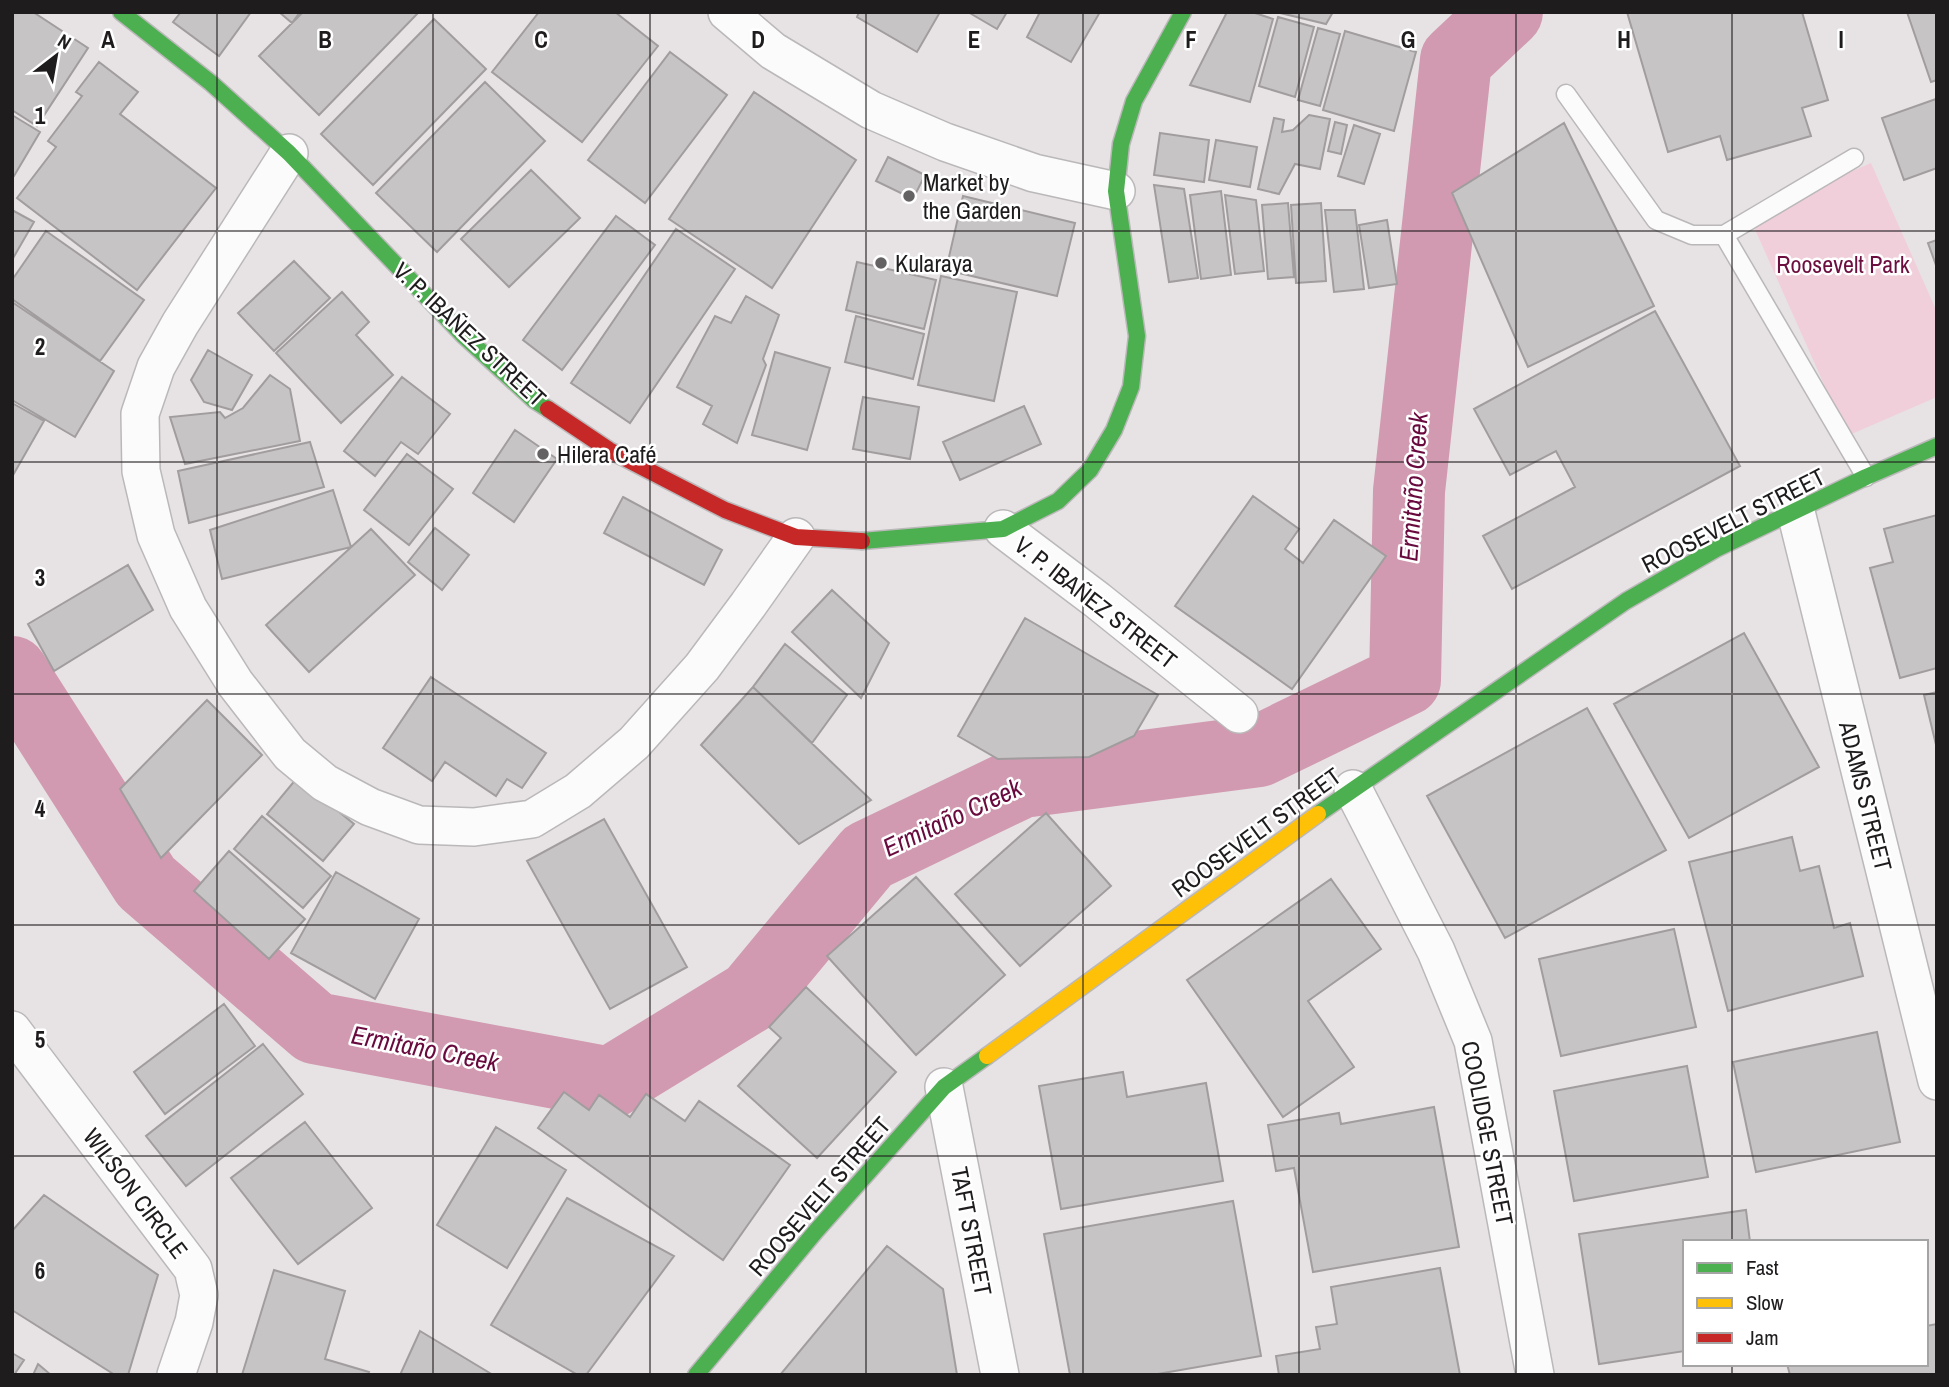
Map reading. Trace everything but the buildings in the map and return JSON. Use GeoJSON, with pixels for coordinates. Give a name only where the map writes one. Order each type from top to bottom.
{"type":"FeatureCollection","features":[{"type":"Feature","properties":{"kind":"street","name":"V. P. IBAÑEZ STREET"},"geometry":{"type":"LineString","coordinates":[[121,12],[211,83],[289,153],[463,335],[534,400],[609,450],[725,510],[796,537],[870,542],[1003,529],[1097,600],[1239,714]]}},
{"type":"Feature","properties":{"kind":"street"},"geometry":{"type":"LineString","coordinates":[[727,12],[773,51],[871,110],[945,142],[1034,173],[1116,191]]}},
{"type":"Feature","properties":{"kind":"street"},"geometry":{"type":"LineString","coordinates":[[1003,529],[1058,501],[1090,470],[1114,430],[1131,387],[1138,335],[1116,191],[1121,144],[1134,101],[1183,12]]}},
{"type":"Feature","properties":{"kind":"street"},"geometry":{"type":"LineString","coordinates":[[289,153],[180,324],[156,367],[140,414],[141,471],[156,535],[187,608],[235,683],[290,754],[325,783],[370,807],[419,825],[474,827],[532,819],[578,792],[640,737],[702,667],[796,537]]}},
{"type":"Feature","properties":{"kind":"street","name":"ROOSEVELT STREET"},"geometry":{"type":"LineString","coordinates":[[696,1375],[816,1231],[944,1087],[1353,789],[1626,601],[1716,549],[1937,446]]}},
{"type":"Feature","properties":{"kind":"street","name":"ADAMS STREET"},"geometry":{"type":"LineString","coordinates":[[1796,512],[1937,1081]]}},
{"type":"Feature","properties":{"kind":"street","name":"COOLIDGE STREET"},"geometry":{"type":"LineString","coordinates":[[1353,789],[1436,951],[1473,1041],[1535,1375]]}},
{"type":"Feature","properties":{"kind":"street","name":"WILSON CIRCLE"},"geometry":{"type":"LineString","coordinates":[[12,1030],[193,1269],[199,1296],[194,1322],[176,1375]]}},
{"type":"Feature","properties":{"kind":"street","name":"TAFT STREET"},"geometry":{"type":"LineString","coordinates":[[944,1087],[1000,1375]]}},
{"type":"Feature","properties":{"kind":"lane"},"geometry":{"type":"LineString","coordinates":[[1566,94],[1656,220],[1692,235],[1724,235],[1854,158]]}},
{"type":"Feature","properties":{"kind":"lane"},"geometry":{"type":"LineString","coordinates":[[1724,235],[1866,477]]}},
{"type":"Feature","properties":{"kind":"green space","name":"Roosevelt Park"},"geometry":{"type":"Polygon","coordinates":[[[1871,163],[1937,312],[1937,397],[1847,436],[1749,216],[1871,163]]]}},
{"type":"Feature","properties":{"kind":"waterway","name":"Ermitaño Creek"},"geometry":{"type":"LineString","coordinates":[[12,672],[146,882],[315,1028],[610,1083],[752,996],[868,856],[1022,782],[1259,751],[1405,680],[1409,491],[1456,60],[1507,12]]}},
{"type":"Feature","properties":{"kind":"traffic: fast"},"geometry":{"type":"LineString","coordinates":[[121,12],[211,83],[289,153],[463,335],[534,400],[548,409]]}},
{"type":"Feature","properties":{"kind":"traffic: fast"},"geometry":{"type":"LineString","coordinates":[[862,541],[1003,529],[1058,501],[1090,470],[1114,430],[1131,387],[1137,336],[1116,191],[1121,144],[1134,101],[1183,12]]}},
{"type":"Feature","properties":{"kind":"traffic: fast"},"geometry":{"type":"LineString","coordinates":[[1318,814],[1626,601],[1716,549],[1937,446]]}},
{"type":"Feature","properties":{"kind":"traffic: fast"},"geometry":{"type":"LineString","coordinates":[[696,1375],[816,1231],[944,1087],[987,1056]]}},
{"type":"Feature","properties":{"kind":"traffic: slow"},"geometry":{"type":"LineString","coordinates":[[987,1056],[1318,814]]}},
{"type":"Feature","properties":{"kind":"traffic: jam"},"geometry":{"type":"LineString","coordinates":[[548,409],[609,450],[725,510],[796,537],[862,541]]}},
{"type":"Feature","properties":{"kind":"place","name":"Market by the Garden"},"geometry":{"type":"Point","coordinates":[909,196]}},
{"type":"Feature","properties":{"kind":"place","name":"Kularaya"},"geometry":{"type":"Point","coordinates":[881,263]}},
{"type":"Feature","properties":{"kind":"place","name":"Hilera Café"},"geometry":{"type":"Point","coordinates":[543,454]}}]}
